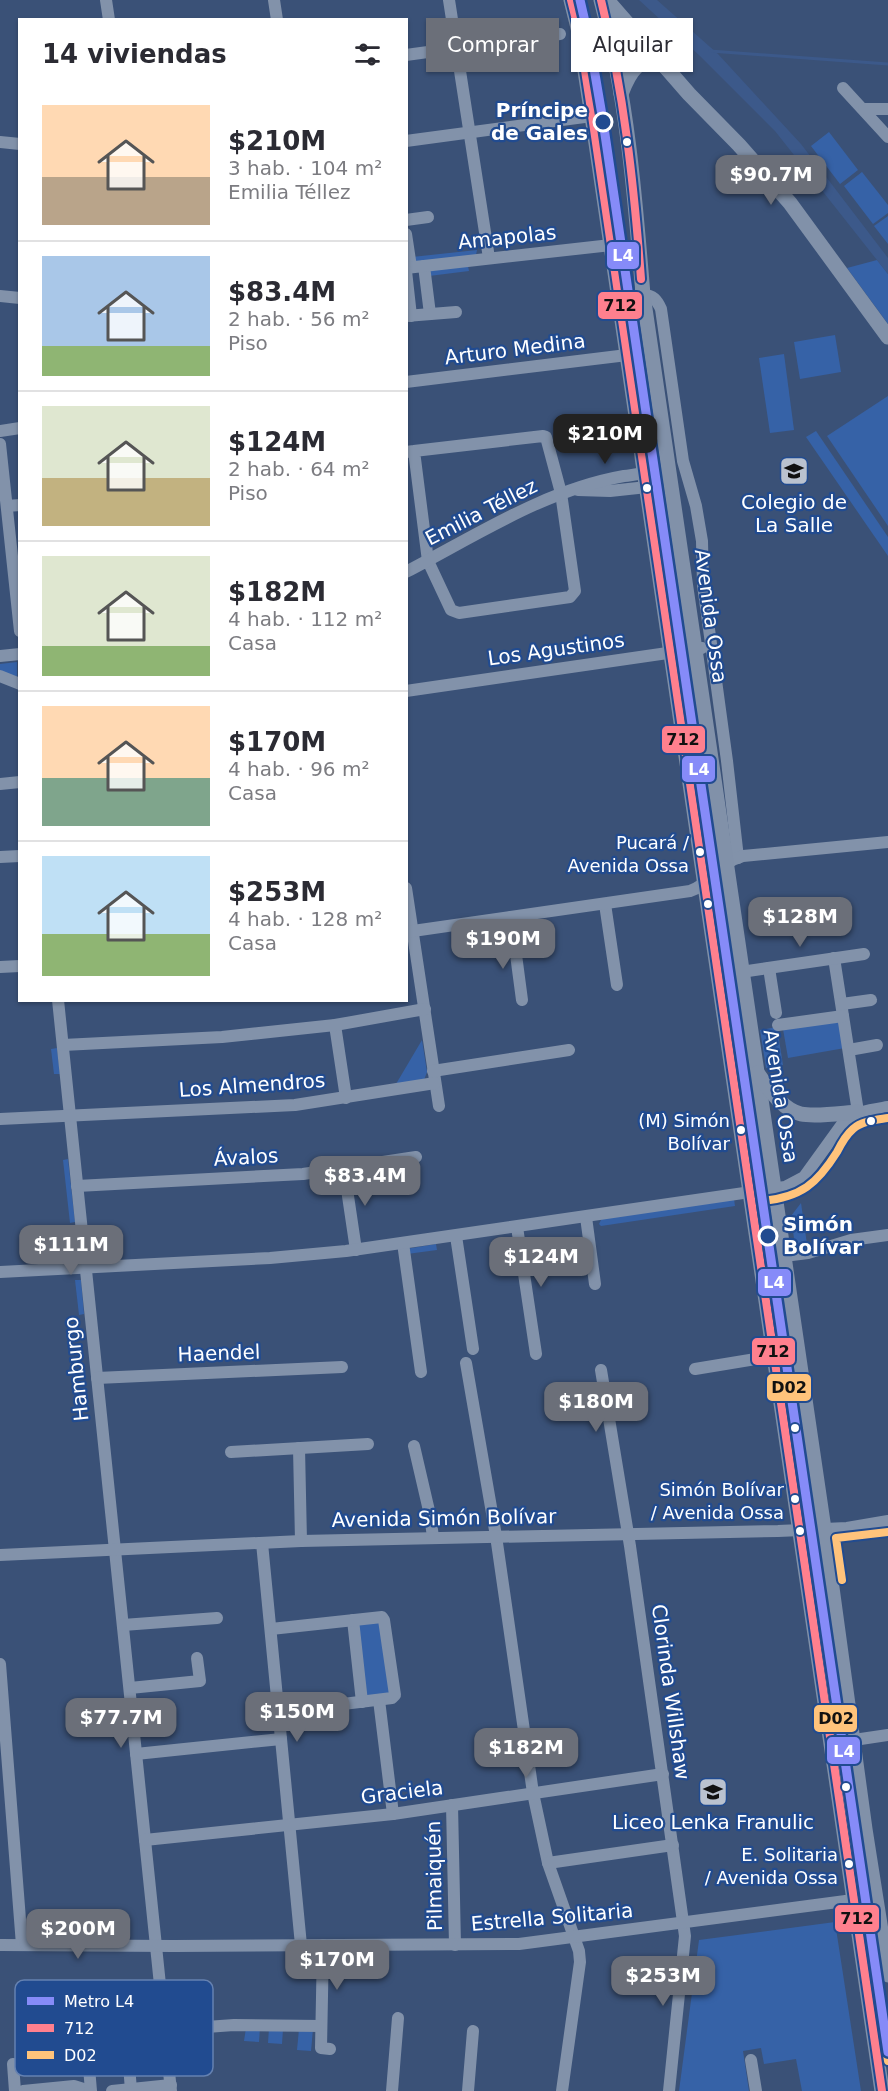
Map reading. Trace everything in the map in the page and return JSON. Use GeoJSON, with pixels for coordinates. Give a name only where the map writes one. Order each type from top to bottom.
{"type":"FeatureCollection","features":[{"type":"Feature","properties":{"kind":"main road"},"geometry":{"type":"LineString","coordinates":[[571,0],[579,32],[619,297],[882,2091]]}},
{"type":"Feature","properties":{"kind":"main road","name":"Avenida Ossa"},"geometry":{"type":"LineString","coordinates":[[601,0],[621,94],[634,185],[643,295],[694,649],[731,860],[741,972],[888,1976]]}},
{"type":"Feature","properties":{"kind":"main road"},"geometry":{"type":"LineString","coordinates":[[607,0],[623,18]]}},
{"type":"Feature","properties":{"kind":"main road"},"geometry":{"type":"LineString","coordinates":[[621,94],[632,72]]}},
{"type":"Feature","properties":{"kind":"main road"},"geometry":{"type":"LineString","coordinates":[[671,72],[790,203],[888,337]]}},
{"type":"Feature","properties":{"kind":"main road"},"geometry":{"type":"LineString","coordinates":[[619,297],[643,295]]}},
{"type":"Feature","properties":{"kind":"main road"},"geometry":{"type":"LineString","coordinates":[[757,1073],[794,1112],[806,1114],[858,1112]]}},
{"type":"Feature","properties":{"kind":"street"},"geometry":{"type":"LineString","coordinates":[[106,0],[109,18]]}},
{"type":"Feature","properties":{"kind":"street"},"geometry":{"type":"LineString","coordinates":[[274,0],[277,18]]}},
{"type":"Feature","properties":{"kind":"street"},"geometry":{"type":"LineString","coordinates":[[449,0],[452,18]]}},
{"type":"Feature","properties":{"kind":"street"},"geometry":{"type":"LineString","coordinates":[[408,55],[426,52]]}},
{"type":"Feature","properties":{"kind":"street"},"geometry":{"type":"LineString","coordinates":[[460,72],[489,258]]}},
{"type":"Feature","properties":{"kind":"street"},"geometry":{"type":"LineString","coordinates":[[843,88],[888,135]]}},
{"type":"Feature","properties":{"kind":"street"},"geometry":{"type":"LineString","coordinates":[[864,110],[888,109]]}},
{"type":"Feature","properties":{"kind":"street"},"geometry":{"type":"LineString","coordinates":[[408,141],[592,116]]}},
{"type":"Feature","properties":{"kind":"street"},"geometry":{"type":"LineString","coordinates":[[0,142],[18,144]]}},
{"type":"Feature","properties":{"kind":"street"},"geometry":{"type":"LineString","coordinates":[[408,220],[428,217]]}},
{"type":"Feature","properties":{"kind":"street","name":"Amapolas"},"geometry":{"type":"LineString","coordinates":[[412,268],[611,244]]}},
{"type":"Feature","properties":{"kind":"street"},"geometry":{"type":"LineString","coordinates":[[408,245],[412,268],[430,314]]}},
{"type":"Feature","properties":{"kind":"street"},"geometry":{"type":"LineString","coordinates":[[412,268],[409,316],[456,312]]}},
{"type":"Feature","properties":{"kind":"street","name":"Avenida Ossa"},"geometry":{"type":"LineString","coordinates":[[643,295],[656,300],[662,316],[683,461],[696,507],[702,541],[703,585],[727,761],[731,860]]}},
{"type":"Feature","properties":{"kind":"street"},"geometry":{"type":"LineString","coordinates":[[0,296],[18,298]]}},
{"type":"Feature","properties":{"kind":"street","name":"Arturo Medina"},"geometry":{"type":"LineString","coordinates":[[408,382],[627,355]]}},
{"type":"Feature","properties":{"kind":"street"},"geometry":{"type":"LineString","coordinates":[[0,431],[18,428]]}},
{"type":"Feature","properties":{"kind":"street"},"geometry":{"type":"LineString","coordinates":[[546,437],[568,491],[575,591],[570,597],[459,614],[452,610],[428,561],[410,451],[546,437]]}},
{"type":"Feature","properties":{"kind":"street"},"geometry":{"type":"LineString","coordinates":[[0,444],[3,492],[13,505],[6,558],[17,572],[18,591]]}},
{"type":"Feature","properties":{"kind":"street","name":"Emilia Téllez"},"geometry":{"type":"LineString","coordinates":[[408,571],[523,510],[568,491],[610,491],[670,474]]}},
{"type":"Feature","properties":{"kind":"street","name":"Los Agustinos"},"geometry":{"type":"LineString","coordinates":[[408,691],[711,647]]}},
{"type":"Feature","properties":{"kind":"street"},"geometry":{"type":"LineString","coordinates":[[0,656],[18,654]]}},
{"type":"Feature","properties":{"kind":"street"},"geometry":{"type":"LineString","coordinates":[[0,676],[18,683]]}},
{"type":"Feature","properties":{"kind":"street"},"geometry":{"type":"LineString","coordinates":[[0,784],[18,782]]}},
{"type":"Feature","properties":{"kind":"street"},"geometry":{"type":"LineString","coordinates":[[410,932],[690,891],[705,882],[731,860],[888,842]]}},
{"type":"Feature","properties":{"kind":"street"},"geometry":{"type":"LineString","coordinates":[[0,857],[18,856]]}},
{"type":"Feature","properties":{"kind":"street"},"geometry":{"type":"LineString","coordinates":[[605,904],[617,985]]}},
{"type":"Feature","properties":{"kind":"street"},"geometry":{"type":"LineString","coordinates":[[408,910],[439,1106]]}},
{"type":"Feature","properties":{"kind":"street"},"geometry":{"type":"LineString","coordinates":[[511,917],[522,1000]]}},
{"type":"Feature","properties":{"kind":"street"},"geometry":{"type":"LineString","coordinates":[[741,972],[864,954]]}},
{"type":"Feature","properties":{"kind":"street"},"geometry":{"type":"LineString","coordinates":[[834,958],[858,1112]]}},
{"type":"Feature","properties":{"kind":"street"},"geometry":{"type":"LineString","coordinates":[[0,967],[18,966]]}},
{"type":"Feature","properties":{"kind":"street"},"geometry":{"type":"LineString","coordinates":[[769,968],[777,1019],[842,1010],[871,1000]]}},
{"type":"Feature","properties":{"kind":"street","name":"Hamburgo"},"geometry":{"type":"LineString","coordinates":[[58,1002],[160,1980]]}},
{"type":"Feature","properties":{"kind":"street"},"geometry":{"type":"LineString","coordinates":[[63,1045],[222,1037],[335,1025],[425,1009]]}},
{"type":"Feature","properties":{"kind":"street"},"geometry":{"type":"LineString","coordinates":[[335,1025],[346,1098]]}},
{"type":"Feature","properties":{"kind":"street"},"geometry":{"type":"LineString","coordinates":[[849,1050],[878,1045]]}},
{"type":"Feature","properties":{"kind":"street","name":"Los Almendros"},"geometry":{"type":"LineString","coordinates":[[0,1119],[295,1105],[346,1098],[434,1077],[569,1050]]}},
{"type":"Feature","properties":{"kind":"street"},"geometry":{"type":"LineString","coordinates":[[0,1272],[281,1257],[356,1250],[774,1189],[792,1185],[804,1177],[843,1123],[858,1112],[888,1107]]}},
{"type":"Feature","properties":{"kind":"street","name":"Ávalos"},"geometry":{"type":"LineString","coordinates":[[77,1186],[303,1174],[416,1157]]}},
{"type":"Feature","properties":{"kind":"street"},"geometry":{"type":"LineString","coordinates":[[344,1169],[356,1250]]}},
{"type":"Feature","properties":{"kind":"street"},"geometry":{"type":"LineString","coordinates":[[586,1216],[595,1284]]}},
{"type":"Feature","properties":{"kind":"street"},"geometry":{"type":"LineString","coordinates":[[517,1227],[536,1354]]}},
{"type":"Feature","properties":{"kind":"street"},"geometry":{"type":"LineString","coordinates":[[784,1257],[808,1253],[851,1240],[888,1235]]}},
{"type":"Feature","properties":{"kind":"street"},"geometry":{"type":"LineString","coordinates":[[456,1236],[473,1349]]}},
{"type":"Feature","properties":{"kind":"street"},"geometry":{"type":"LineString","coordinates":[[403,1243],[422,1372]]}},
{"type":"Feature","properties":{"kind":"street"},"geometry":{"type":"LineString","coordinates":[[695,1369],[774,1356]]}},
{"type":"Feature","properties":{"kind":"street"},"geometry":{"type":"LineString","coordinates":[[466,1363],[496,1536],[533,1793],[548,1863],[576,1937],[580,1962],[562,2091]]}},
{"type":"Feature","properties":{"kind":"street","name":"Haendel"},"geometry":{"type":"LineString","coordinates":[[97,1378],[342,1367]]}},
{"type":"Feature","properties":{"kind":"street","name":"Clorinda Willshaw"},"geometry":{"type":"LineString","coordinates":[[601,1370],[628,1533],[684,1923],[685,1936],[669,2091]]}},
{"type":"Feature","properties":{"kind":"street"},"geometry":{"type":"LineString","coordinates":[[231,1452],[368,1444]]}},
{"type":"Feature","properties":{"kind":"street"},"geometry":{"type":"LineString","coordinates":[[414,1446],[433,1538]]}},
{"type":"Feature","properties":{"kind":"street"},"geometry":{"type":"LineString","coordinates":[[299,1448],[301,1541]]}},
{"type":"Feature","properties":{"kind":"street","name":"Avenida Simón Bolívar"},"geometry":{"type":"LineString","coordinates":[[0,1556],[301,1541],[799,1530],[847,1528],[888,1521]]}},
{"type":"Feature","properties":{"kind":"street"},"geometry":{"type":"LineString","coordinates":[[262,1543],[301,1945]]}},
{"type":"Feature","properties":{"kind":"street"},"geometry":{"type":"LineString","coordinates":[[271,1629],[382,1617],[394,1697],[278,1712]]}},
{"type":"Feature","properties":{"kind":"street"},"geometry":{"type":"LineString","coordinates":[[123,1625],[217,1618]]}},
{"type":"Feature","properties":{"kind":"street"},"geometry":{"type":"LineString","coordinates":[[353,1620],[362,1702]]}},
{"type":"Feature","properties":{"kind":"street"},"geometry":{"type":"LineString","coordinates":[[130,1688],[200,1681],[197,1658]]}},
{"type":"Feature","properties":{"kind":"street"},"geometry":{"type":"LineString","coordinates":[[0,1664],[22,1945]]}},
{"type":"Feature","properties":{"kind":"street"},"geometry":{"type":"LineString","coordinates":[[379,1700],[393,1814]]}},
{"type":"Feature","properties":{"kind":"street"},"geometry":{"type":"LineString","coordinates":[[854,1740],[888,1735]]}},
{"type":"Feature","properties":{"kind":"street"},"geometry":{"type":"LineString","coordinates":[[136,1754],[281,1739]]}},
{"type":"Feature","properties":{"kind":"street","name":"Graciela"},"geometry":{"type":"LineString","coordinates":[[145,1840],[393,1814],[663,1774]]}},
{"type":"Feature","properties":{"kind":"street","name":"Pilmaiquén"},"geometry":{"type":"LineString","coordinates":[[452,1805],[455,1945]]}},
{"type":"Feature","properties":{"kind":"street"},"geometry":{"type":"LineString","coordinates":[[548,1863],[673,1845]]}},
{"type":"Feature","properties":{"kind":"street","name":"Estrella Solitaria"},"geometry":{"type":"LineString","coordinates":[[0,1945],[519,1944],[853,1900]]}},
{"type":"Feature","properties":{"kind":"street"},"geometry":{"type":"LineString","coordinates":[[323,1945],[321,2048],[330,2049]]}},
{"type":"Feature","properties":{"kind":"street"},"geometry":{"type":"LineString","coordinates":[[392,2091],[398,2018]]}},
{"type":"Feature","properties":{"kind":"street"},"geometry":{"type":"LineString","coordinates":[[213,2027],[321,2026]]}},
{"type":"Feature","properties":{"kind":"street"},"geometry":{"type":"LineString","coordinates":[[468,2091],[473,2031]]}},
{"type":"Feature","properties":{"kind":"street"},"geometry":{"type":"LineString","coordinates":[[751,2060],[756,2091]]}},
{"type":"Feature","properties":{"kind":"street"},"geometry":{"type":"LineString","coordinates":[[14,2064],[15,2091]]}},
{"type":"Feature","properties":{"kind":"street"},"geometry":{"type":"LineString","coordinates":[[23,2091],[74,2086],[90,2091],[89,2076]]}},
{"type":"Feature","properties":{"kind":"street","name":"Hamburgo"},"geometry":{"type":"LineString","coordinates":[[112,2091],[171,2088]]}},
{"type":"Feature","properties":{"kind":"shaded area"},"geometry":{"type":"Polygon","coordinates":[[[639,0],[657,0],[677,18],[659,18],[639,0]]]}},
{"type":"Feature","properties":{"kind":"shaded area"},"geometry":{"type":"Polygon","coordinates":[[[693,32],[718,54],[801,144],[888,258],[888,274],[775,131],[693,50],[693,32]]]}},
{"type":"Feature","properties":{"kind":"shaded area"},"geometry":{"type":"Polygon","coordinates":[[[829,132],[858,170],[840,184],[811,146],[829,132]]]}},
{"type":"Feature","properties":{"kind":"shaded area"},"geometry":{"type":"Polygon","coordinates":[[[862,172],[888,205],[888,213],[873,224],[844,186],[862,172]]]}},
{"type":"Feature","properties":{"kind":"shaded area"},"geometry":{"type":"Polygon","coordinates":[[[888,216],[888,244],[874,226],[888,216]]]}},
{"type":"Feature","properties":{"kind":"shaded area"},"geometry":{"type":"Polygon","coordinates":[[[477,250],[476,255],[412,262],[412,257],[477,250]]]}},
{"type":"Feature","properties":{"kind":"shaded area"},"geometry":{"type":"Polygon","coordinates":[[[877,260],[888,274],[888,324],[847,268],[877,260]]]}},
{"type":"Feature","properties":{"kind":"shaded area"},"geometry":{"type":"Polygon","coordinates":[[[468,266],[469,271],[429,276],[428,271],[468,266]]]}},
{"type":"Feature","properties":{"kind":"shaded area"},"geometry":{"type":"Polygon","coordinates":[[[835,335],[841,372],[800,379],[794,342],[835,335]]]}},
{"type":"Feature","properties":{"kind":"shaded area"},"geometry":{"type":"Polygon","coordinates":[[[784,354],[794,430],[770,433],[759,358],[784,354]]]}},
{"type":"Feature","properties":{"kind":"shaded area"},"geometry":{"type":"Polygon","coordinates":[[[888,396],[888,526],[827,436],[888,396]]]}},
{"type":"Feature","properties":{"kind":"shaded area"},"geometry":{"type":"Polygon","coordinates":[[[816,431],[888,537],[888,556],[806,437],[816,431]]]}},
{"type":"Feature","properties":{"kind":"shaded area"},"geometry":{"type":"Polygon","coordinates":[[[17,662],[17,677],[0,673],[0,664],[17,662]]]}},
{"type":"Feature","properties":{"kind":"shaded area"},"geometry":{"type":"Polygon","coordinates":[[[723,904],[762,1174],[755,1175],[715,906],[723,904]]]}},
{"type":"Feature","properties":{"kind":"shaded area"},"geometry":{"type":"Polygon","coordinates":[[[833,1020],[841,1024],[845,1048],[788,1058],[783,1029],[833,1020]]]}},
{"type":"Feature","properties":{"kind":"shaded area"},"geometry":{"type":"Polygon","coordinates":[[[777,1027],[783,1065],[766,1068],[760,1030],[777,1027]]]}},
{"type":"Feature","properties":{"kind":"shaded area"},"geometry":{"type":"Polygon","coordinates":[[[422,1040],[427,1072],[424,1080],[396,1084],[422,1040]]]}},
{"type":"Feature","properties":{"kind":"shaded area"},"geometry":{"type":"Polygon","coordinates":[[[57,1048],[60,1074],[54,1074],[51,1049],[57,1048]]]}},
{"type":"Feature","properties":{"kind":"shaded area"},"geometry":{"type":"Polygon","coordinates":[[[68,1159],[75,1222],[70,1223],[63,1160],[68,1159]]]}},
{"type":"Feature","properties":{"kind":"shaded area"},"geometry":{"type":"Polygon","coordinates":[[[734,1199],[735,1206],[601,1226],[599,1224],[602,1218],[734,1199]]]}},
{"type":"Feature","properties":{"kind":"shaded area"},"geometry":{"type":"Polygon","coordinates":[[[801,1203],[807,1244],[795,1246],[791,1216],[801,1203]]]}},
{"type":"Feature","properties":{"kind":"shaded area"},"geometry":{"type":"Polygon","coordinates":[[[436,1244],[437,1250],[407,1254],[406,1249],[436,1244]]]}},
{"type":"Feature","properties":{"kind":"shaded area"},"geometry":{"type":"Polygon","coordinates":[[[75,1280],[81,1280],[84,1314],[79,1315],[75,1280]]]}},
{"type":"Feature","properties":{"kind":"shaded area"},"geometry":{"type":"Polygon","coordinates":[[[380,1618],[393,1692],[365,1699],[357,1621],[380,1618]]]}},
{"type":"Feature","properties":{"kind":"shaded area"},"geometry":{"type":"Polygon","coordinates":[[[835,1922],[861,2091],[802,2091],[796,2059],[764,2064],[761,2048],[743,2051],[749,2091],[679,2091],[699,1940],[835,1922]]]}},
{"type":"Feature","properties":{"kind":"shaded area"},"geometry":{"type":"Polygon","coordinates":[[[246,2028],[260,2028],[259,2042],[244,2041],[246,2028]]]}},
{"type":"Feature","properties":{"kind":"shaded area"},"geometry":{"type":"Polygon","coordinates":[[[269,2028],[283,2029],[282,2044],[268,2043],[269,2028]]]}},
{"type":"Feature","properties":{"kind":"shaded area"},"geometry":{"type":"Polygon","coordinates":[[[299,2029],[313,2029],[311,2051],[297,2050],[299,2029]]]}},
{"type":"Feature","properties":{"kind":"waterway"},"geometry":{"type":"LineString","coordinates":[[710,51],[888,64]]}},
{"type":"Feature","properties":{"kind":"metro line","name":"L4"},"geometry":{"type":"LineString","coordinates":[[580,0],[603,121],[888,2052]]}},
{"type":"Feature","properties":{"kind":"transit line","name":"712"},"geometry":{"type":"LineString","coordinates":[[571,0],[579,32],[592,116],[882,2091]]}},
{"type":"Feature","properties":{"kind":"transit line","name":"712"},"geometry":{"type":"LineString","coordinates":[[601,0],[616,69],[627,139],[641,279]]}},
{"type":"Feature","properties":{"kind":"transit line","name":"D02"},"geometry":{"type":"LineString","coordinates":[[888,1118],[874,1120],[853,1129],[830,1163],[807,1187],[788,1196],[763,1201],[839,1742],[888,2061]]}},
{"type":"Feature","properties":{"kind":"transit line","name":"D02"},"geometry":{"type":"LineString","coordinates":[[842,1580],[836,1538],[888,1532]]}},
{"type":"Feature","properties":{"kind":"place","name":"Príncipe de Gales"},"geometry":{"type":"Point","coordinates":[603,122]}},
{"type":"Feature","properties":{"kind":"place","name":"Colegio de La Salle"},"geometry":{"type":"Point","coordinates":[794,471]}},
{"type":"Feature","properties":{"kind":"place","name":"Pucará / Avenida Ossa"},"geometry":{"type":"Point","coordinates":[700,852]}},
{"type":"Feature","properties":{"kind":"place","name":"(M) Simón Bolívar"},"geometry":{"type":"Point","coordinates":[741,1130]}},
{"type":"Feature","properties":{"kind":"place","name":"Simón Bolívar"},"geometry":{"type":"Point","coordinates":[768,1236]}},
{"type":"Feature","properties":{"kind":"place","name":"Simón Bolívar / Avenida Ossa"},"geometry":{"type":"Point","coordinates":[795,1499]}},
{"type":"Feature","properties":{"kind":"place","name":"Liceo Lenka Franulic"},"geometry":{"type":"Point","coordinates":[713,1792]}},
{"type":"Feature","properties":{"kind":"place","name":"E. Solitaria / Avenida Ossa"},"geometry":{"type":"Point","coordinates":[849,1864]}}]}
